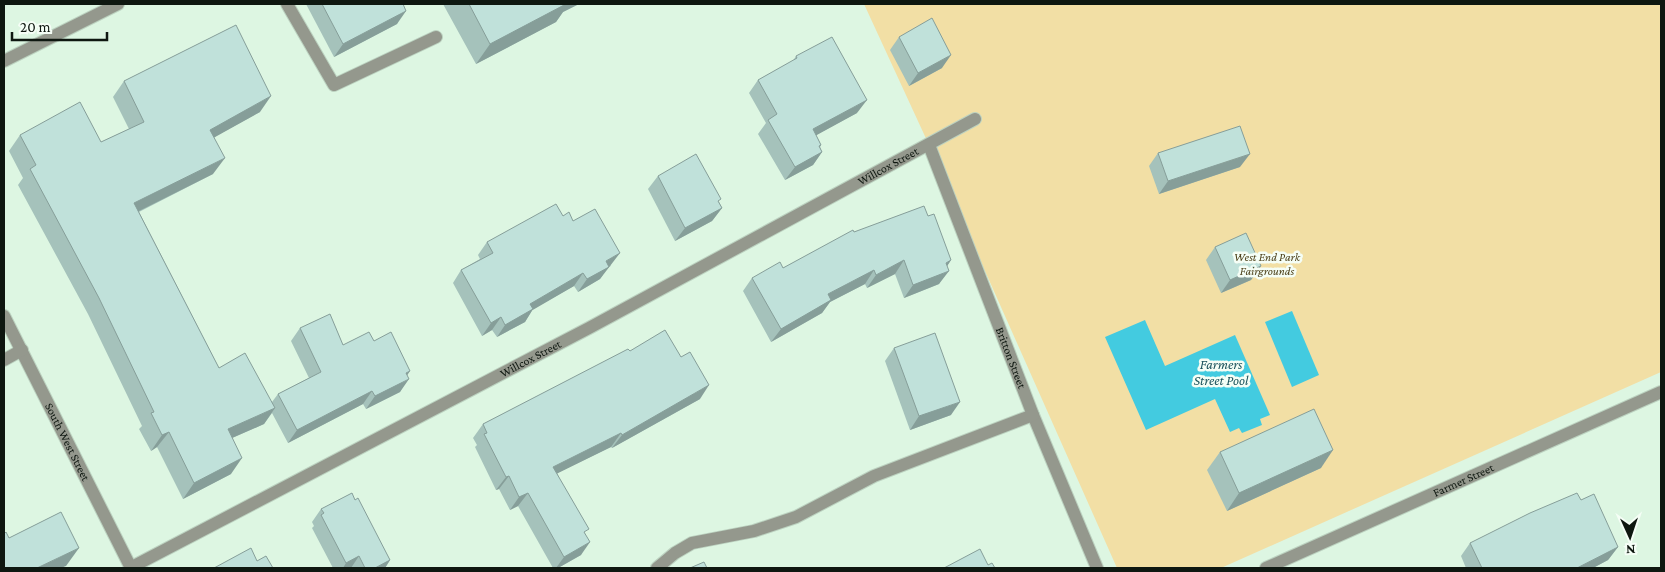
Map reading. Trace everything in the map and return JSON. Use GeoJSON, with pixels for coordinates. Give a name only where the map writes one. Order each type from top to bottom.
{"type":"FeatureCollection","features":[{"type":"Feature","properties":{"kind":"street"},"geometry":{"type":"LineString","coordinates":[[4,61],[118,4]]}},
{"type":"Feature","properties":{"kind":"street"},"geometry":{"type":"LineString","coordinates":[[287,4],[334,85],[436,38]]}},
{"type":"Feature","properties":{"kind":"street","name":"Willcox Street"},"geometry":{"type":"LineString","coordinates":[[131,568],[588,328],[975,119]]}},
{"type":"Feature","properties":{"kind":"street","name":"Britton Street"},"geometry":{"type":"LineString","coordinates":[[929,145],[1033,415],[1097,568]]}},
{"type":"Feature","properties":{"kind":"street","name":"South West Street"},"geometry":{"type":"LineString","coordinates":[[4,316],[131,568]]}},
{"type":"Feature","properties":{"kind":"street"},"geometry":{"type":"LineString","coordinates":[[4,360],[22,350]]}},
{"type":"Feature","properties":{"kind":"street","name":"Farmer Street"},"geometry":{"type":"LineString","coordinates":[[1266,568],[1661,392]]}},
{"type":"Feature","properties":{"kind":"street"},"geometry":{"type":"LineString","coordinates":[[657,568],[675,553],[692,544],[754,531],[796,517],[874,476],[1033,415]]}},
{"type":"Feature","properties":{"kind":"green space","name":"West End Park Fairgrounds"},"geometry":{"type":"Polygon","coordinates":[[[864,4],[1661,4],[1661,372],[1221,568],[1117,568],[929,145],[864,4]]]}},
{"type":"Feature","properties":{"kind":"water"},"geometry":{"type":"Polygon","coordinates":[[[1292,311],[1319,375],[1292,387],[1265,322],[1292,311]]]}},
{"type":"Feature","properties":{"kind":"water","name":"Farmers Street Pool"},"geometry":{"type":"Polygon","coordinates":[[[1145,320],[1165,366],[1235,335],[1270,415],[1260,419],[1262,425],[1242,433],[1239,428],[1230,432],[1215,399],[1146,430],[1105,337],[1145,320]]]}},
{"type":"Feature","properties":{"kind":"building"},"geometry":{"type":"Polygon","coordinates":[[[322,4],[403,4],[406,11],[343,44],[322,4]]]}},
{"type":"Feature","properties":{"kind":"building"},"geometry":{"type":"Polygon","coordinates":[[[469,4],[566,4],[490,44],[469,4]]]}},
{"type":"Feature","properties":{"kind":"building"},"geometry":{"type":"Polygon","coordinates":[[[932,18],[951,55],[918,73],[899,37],[932,18]]]}},
{"type":"Feature","properties":{"kind":"building"},"geometry":{"type":"Polygon","coordinates":[[[236,25],[271,96],[210,130],[225,158],[134,203],[219,368],[245,353],[275,408],[228,429],[242,458],[194,483],[169,432],[162,435],[151,413],[154,412],[99,298],[30,169],[36,165],[20,135],[80,102],[101,142],[144,122],[124,81],[236,25]]]}},
{"type":"Feature","properties":{"kind":"building"},"geometry":{"type":"Polygon","coordinates":[[[832,37],[867,100],[813,129],[821,145],[819,146],[822,152],[795,167],[768,120],[777,114],[758,80],[797,58],[796,56],[832,37]]]}},
{"type":"Feature","properties":{"kind":"building"},"geometry":{"type":"Polygon","coordinates":[[[1240,126],[1250,154],[1168,181],[1158,153],[1240,126]]]}},
{"type":"Feature","properties":{"kind":"building"},"geometry":{"type":"Polygon","coordinates":[[[696,154],[721,199],[718,201],[722,208],[685,228],[658,176],[696,154]]]}},
{"type":"Feature","properties":{"kind":"building"},"geometry":{"type":"Polygon","coordinates":[[[556,204],[563,216],[569,212],[573,221],[595,209],[620,253],[606,261],[609,267],[587,279],[583,273],[530,304],[533,309],[505,325],[501,317],[491,323],[461,270],[493,253],[487,242],[556,204]]]}},
{"type":"Feature","properties":{"kind":"building"},"geometry":{"type":"Polygon","coordinates":[[[924,206],[928,216],[934,214],[951,260],[946,263],[949,271],[913,285],[904,260],[876,275],[874,270],[828,294],[831,300],[781,329],[752,278],[780,262],[783,268],[853,230],[854,232],[924,206]]]}},
{"type":"Feature","properties":{"kind":"building"},"geometry":{"type":"Polygon","coordinates":[[[1246,233],[1261,266],[1230,280],[1215,247],[1246,233]]]}},
{"type":"Feature","properties":{"kind":"building"},"geometry":{"type":"Polygon","coordinates":[[[330,314],[343,345],[369,332],[374,341],[391,332],[410,371],[406,373],[409,379],[375,396],[372,391],[297,430],[278,394],[321,372],[300,328],[330,314]]]}},
{"type":"Feature","properties":{"kind":"building"},"geometry":{"type":"Polygon","coordinates":[[[665,330],[681,357],[690,352],[709,385],[622,435],[621,433],[553,467],[589,529],[584,532],[590,542],[564,557],[528,493],[519,497],[509,476],[506,477],[484,434],[487,433],[483,424],[628,349],[630,351],[665,330]]]}},
{"type":"Feature","properties":{"kind":"building"},"geometry":{"type":"Polygon","coordinates":[[[935,333],[960,402],[919,416],[894,348],[935,333]]]}},
{"type":"Feature","properties":{"kind":"building"},"geometry":{"type":"Polygon","coordinates":[[[1314,409],[1333,450],[1239,493],[1220,452],[1314,409]]]}},
{"type":"Feature","properties":{"kind":"building"},"geometry":{"type":"Polygon","coordinates":[[[352,493],[355,500],[358,498],[390,560],[375,568],[365,568],[359,556],[346,563],[321,515],[324,513],[321,509],[352,493]]]}},
{"type":"Feature","properties":{"kind":"building"},"geometry":{"type":"Polygon","coordinates":[[[1577,493],[1581,500],[1594,494],[1618,547],[1577,568],[1482,568],[1470,543],[1530,513],[1577,493]]]}},
{"type":"Feature","properties":{"kind":"building"},"geometry":{"type":"Polygon","coordinates":[[[61,512],[79,548],[37,568],[4,568],[4,534],[6,532],[9,538],[61,512]]]}},
{"type":"Feature","properties":{"kind":"building"},"geometry":{"type":"Polygon","coordinates":[[[251,548],[257,561],[266,556],[273,568],[214,568],[251,548]]]}},
{"type":"Feature","properties":{"kind":"building"},"geometry":{"type":"Polygon","coordinates":[[[980,549],[988,565],[992,563],[995,568],[944,568],[980,549]]]}},
{"type":"Feature","properties":{"kind":"building"},"geometry":{"type":"Polygon","coordinates":[[[704,562],[707,568],[690,568],[704,562]]]}}]}
